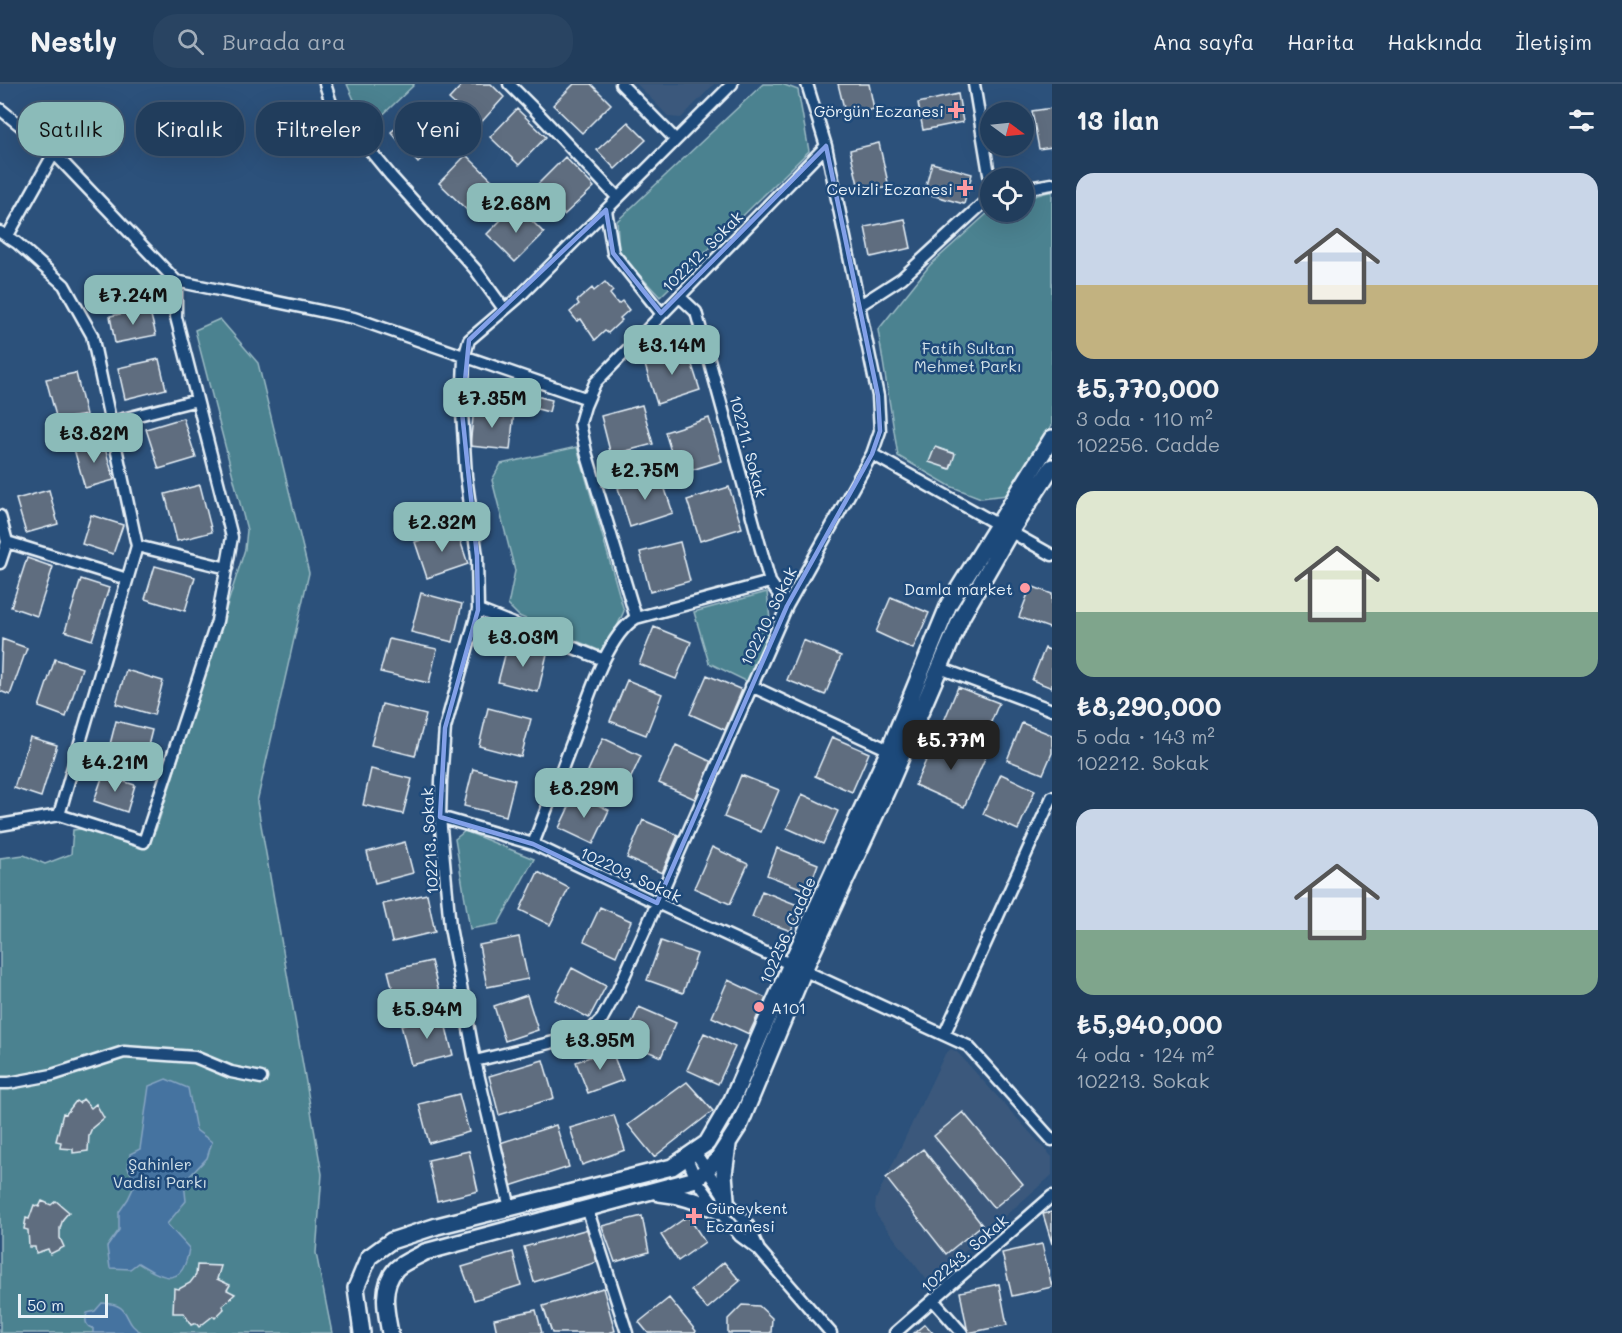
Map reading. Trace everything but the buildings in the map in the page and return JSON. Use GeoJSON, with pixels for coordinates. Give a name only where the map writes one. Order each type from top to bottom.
{"type":"FeatureCollection","features":[{"type":"Feature","properties":{"kind":"street"},"geometry":{"type":"LineString","coordinates":[[325,84],[330,104],[475,269],[504,309]]}},
{"type":"Feature","properties":{"kind":"street"},"geometry":{"type":"LineString","coordinates":[[508,84],[618,198]]}},
{"type":"Feature","properties":{"kind":"street"},"geometry":{"type":"LineString","coordinates":[[621,84],[676,140]]}},
{"type":"Feature","properties":{"kind":"street","name":"102213. Sokak"},"geometry":{"type":"LineString","coordinates":[[510,1208],[475,1060],[450,927],[440,817],[445,728],[478,610],[477,556],[466,476],[462,412],[464,358],[469,340],[518,298],[732,84]]}},
{"type":"Feature","properties":{"kind":"street","name":"102210. Sokak"},"geometry":{"type":"LineString","coordinates":[[475,1060],[586,1034],[602,1019],[618,990],[657,903],[787,606],[872,454],[880,431],[881,410],[860,305],[826,146],[807,84]]}},
{"type":"Feature","properties":{"kind":"street"},"geometry":{"type":"LineString","coordinates":[[974,84],[988,168]]}},
{"type":"Feature","properties":{"kind":"street"},"geometry":{"type":"LineString","coordinates":[[0,109],[18,124]]}},
{"type":"Feature","properties":{"kind":"street","name":"102212. Sokak"},"geometry":{"type":"LineString","coordinates":[[636,618],[586,452],[580,423],[588,399],[595,382],[826,146]]}},
{"type":"Feature","properties":{"kind":"street"},"geometry":{"type":"LineString","coordinates":[[52,156],[3,235],[17,243],[64,285],[92,335],[137,546],[59,815]]}},
{"type":"Feature","properties":{"kind":"street"},"geometry":{"type":"LineString","coordinates":[[57,156],[176,281],[354,318],[464,358],[588,399]]}},
{"type":"Feature","properties":{"kind":"street"},"geometry":{"type":"LineString","coordinates":[[1034,187],[1052,184]]}},
{"type":"Feature","properties":{"kind":"street"},"geometry":{"type":"LineString","coordinates":[[860,305],[902,278],[980,206]]}},
{"type":"Feature","properties":{"kind":"street"},"geometry":{"type":"LineString","coordinates":[[606,210],[614,253],[661,313]]}},
{"type":"Feature","properties":{"kind":"street"},"geometry":{"type":"LineString","coordinates":[[0,825],[59,815],[144,842],[217,621],[232,537],[176,316],[176,281]]}},
{"type":"Feature","properties":{"kind":"street","name":"102211. Sokak"},"geometry":{"type":"LineString","coordinates":[[680,297],[696,312],[770,582],[787,606]]}},
{"type":"Feature","properties":{"kind":"street"},"geometry":{"type":"LineString","coordinates":[[111,422],[197,400]]}},
{"type":"Feature","properties":{"kind":"street","name":"102256. Cadde"},"geometry":{"type":"LineString","coordinates":[[362,1333],[356,1288],[369,1257],[392,1241],[437,1226],[672,1167],[707,1143],[732,1100],[890,783],[962,616],[1003,528],[1052,438]]}},
{"type":"Feature","properties":{"kind":"street"},"geometry":{"type":"LineString","coordinates":[[872,454],[1052,555]]}},
{"type":"Feature","properties":{"kind":"street","name":"102256. Cadde"},"geometry":{"type":"LineString","coordinates":[[701,1175],[740,1124],[797,967],[949,604],[1003,528],[1052,467]]}},
{"type":"Feature","properties":{"kind":"street"},"geometry":{"type":"LineString","coordinates":[[0,516],[8,542],[0,563]]}},
{"type":"Feature","properties":{"kind":"street"},"geometry":{"type":"LineString","coordinates":[[8,542],[127,579]]}},
{"type":"Feature","properties":{"kind":"street"},"geometry":{"type":"LineString","coordinates":[[137,546],[226,568]]}},
{"type":"Feature","properties":{"kind":"street"},"geometry":{"type":"LineString","coordinates":[[533,844],[604,660],[627,624],[636,618],[770,582]]}},
{"type":"Feature","properties":{"kind":"street"},"geometry":{"type":"LineString","coordinates":[[478,610],[604,660]]}},
{"type":"Feature","properties":{"kind":"street"},"geometry":{"type":"LineString","coordinates":[[940,668],[1052,710]]}},
{"type":"Feature","properties":{"kind":"street"},"geometry":{"type":"LineString","coordinates":[[751,686],[889,750]]}},
{"type":"Feature","properties":{"kind":"street"},"geometry":{"type":"LineString","coordinates":[[944,1035],[1049,813],[1052,797]]}},
{"type":"Feature","properties":{"kind":"street","name":"102203. Sokak"},"geometry":{"type":"LineString","coordinates":[[440,817],[533,844],[968,1046],[1052,1140]]}},
{"type":"Feature","properties":{"kind":"street"},"geometry":{"type":"LineString","coordinates":[[0,1083],[52,1075],[124,1052],[195,1057],[231,1072],[261,1078]]}},
{"type":"Feature","properties":{"kind":"street"},"geometry":{"type":"LineString","coordinates":[[722,1205],[729,1141]]}},
{"type":"Feature","properties":{"kind":"street"},"geometry":{"type":"LineString","coordinates":[[691,1155],[740,1236],[759,1250],[831,1333]]}},
{"type":"Feature","properties":{"kind":"street"},"geometry":{"type":"LineString","coordinates":[[390,1333],[385,1304],[387,1286],[396,1268],[425,1252],[647,1192],[701,1175]]}},
{"type":"Feature","properties":{"kind":"street"},"geometry":{"type":"LineString","coordinates":[[647,1192],[676,1195],[722,1205]]}},
{"type":"Feature","properties":{"kind":"street","name":"102243. Sokak"},"geometry":{"type":"LineString","coordinates":[[896,1333],[1052,1196]]}},
{"type":"Feature","properties":{"kind":"street"},"geometry":{"type":"LineString","coordinates":[[587,1208],[627,1333]]}},
{"type":"Feature","properties":{"kind":"street"},"geometry":{"type":"LineString","coordinates":[[933,1300],[962,1333]]}},
{"type":"Feature","properties":{"kind":"highlighted area"},"geometry":{"type":"Polygon","coordinates":[[[826,146],[878,396],[880,431],[872,454],[787,606],[657,903],[533,844],[440,817],[445,728],[478,610],[477,556],[462,412],[469,340],[606,210],[613,253],[661,313],[826,146]]]}},
{"type":"Feature","properties":{"kind":"shaded area"},"geometry":{"type":"Polygon","coordinates":[[[637,84],[714,84],[681,118],[669,117],[637,84]]]}},
{"type":"Feature","properties":{"kind":"shaded area"},"geometry":{"type":"Polygon","coordinates":[[[951,1049],[957,1052],[1052,1157],[1052,1175],[933,1279],[926,1279],[877,1216],[875,1208],[876,1199],[945,1054],[951,1049]]]}},
{"type":"Feature","properties":{"kind":"shaded area"},"geometry":{"type":"Polygon","coordinates":[[[166,1079],[188,1088],[196,1130],[212,1142],[207,1158],[184,1182],[186,1201],[167,1224],[189,1248],[182,1270],[171,1277],[156,1273],[138,1263],[130,1269],[110,1268],[107,1247],[119,1230],[119,1212],[136,1182],[128,1168],[130,1154],[140,1149],[149,1086],[166,1079]]]}},
{"type":"Feature","properties":{"kind":"shaded area"},"geometry":{"type":"Polygon","coordinates":[[[102,1303],[119,1307],[136,1329],[143,1333],[93,1333],[93,1328],[86,1323],[87,1313],[95,1311],[102,1303]]]}},
{"type":"Feature","properties":{"kind":"green space"},"geometry":{"type":"Polygon","coordinates":[[[347,84],[414,84],[383,115],[383,102],[355,102],[347,84]]]}},
{"type":"Feature","properties":{"kind":"green space"},"geometry":{"type":"Polygon","coordinates":[[[763,84],[782,84],[798,90],[809,151],[660,297],[619,253],[617,221],[763,84]]]}},
{"type":"Feature","properties":{"kind":"green space","name":"Fatih Sultan Mehmet Parkı"},"geometry":{"type":"Polygon","coordinates":[[[1052,191],[1052,425],[1007,495],[981,498],[950,486],[898,456],[878,330],[930,265],[980,220],[980,222],[1034,222],[1034,196],[1052,191]]]}},
{"type":"Feature","properties":{"kind":"green space","name":"Şahinler Vadisi Parkı"},"geometry":{"type":"Polygon","coordinates":[[[220,319],[258,363],[309,573],[257,802],[322,1174],[316,1253],[332,1333],[0,1333],[0,858],[24,855],[45,864],[71,854],[73,830],[88,828],[146,845],[156,830],[245,549],[247,530],[195,330],[220,319]]]}},
{"type":"Feature","properties":{"kind":"green space"},"geometry":{"type":"Polygon","coordinates":[[[577,447],[624,611],[605,653],[519,616],[508,605],[515,571],[492,480],[501,464],[577,447]]]}},
{"type":"Feature","properties":{"kind":"green space"},"geometry":{"type":"Polygon","coordinates":[[[767,592],[771,629],[748,682],[709,663],[694,612],[767,592]]]}},
{"type":"Feature","properties":{"kind":"green space"},"geometry":{"type":"Polygon","coordinates":[[[465,831],[534,859],[498,924],[470,929],[455,839],[465,831]]]}},
{"type":"Feature","properties":{"kind":"place","name":"Görgün Eczanesi"},"geometry":{"type":"Point","coordinates":[956,110]}},
{"type":"Feature","properties":{"kind":"place","name":"Cevizli Eczanesi"},"geometry":{"type":"Point","coordinates":[965,188]}},
{"type":"Feature","properties":{"kind":"place","name":"Damla market"},"geometry":{"type":"Point","coordinates":[1025,588]}},
{"type":"Feature","properties":{"kind":"place","name":"A101"},"geometry":{"type":"Point","coordinates":[759,1007]}},
{"type":"Feature","properties":{"kind":"place","name":"Güneykent Eczanesi"},"geometry":{"type":"Point","coordinates":[694,1216]}}]}
